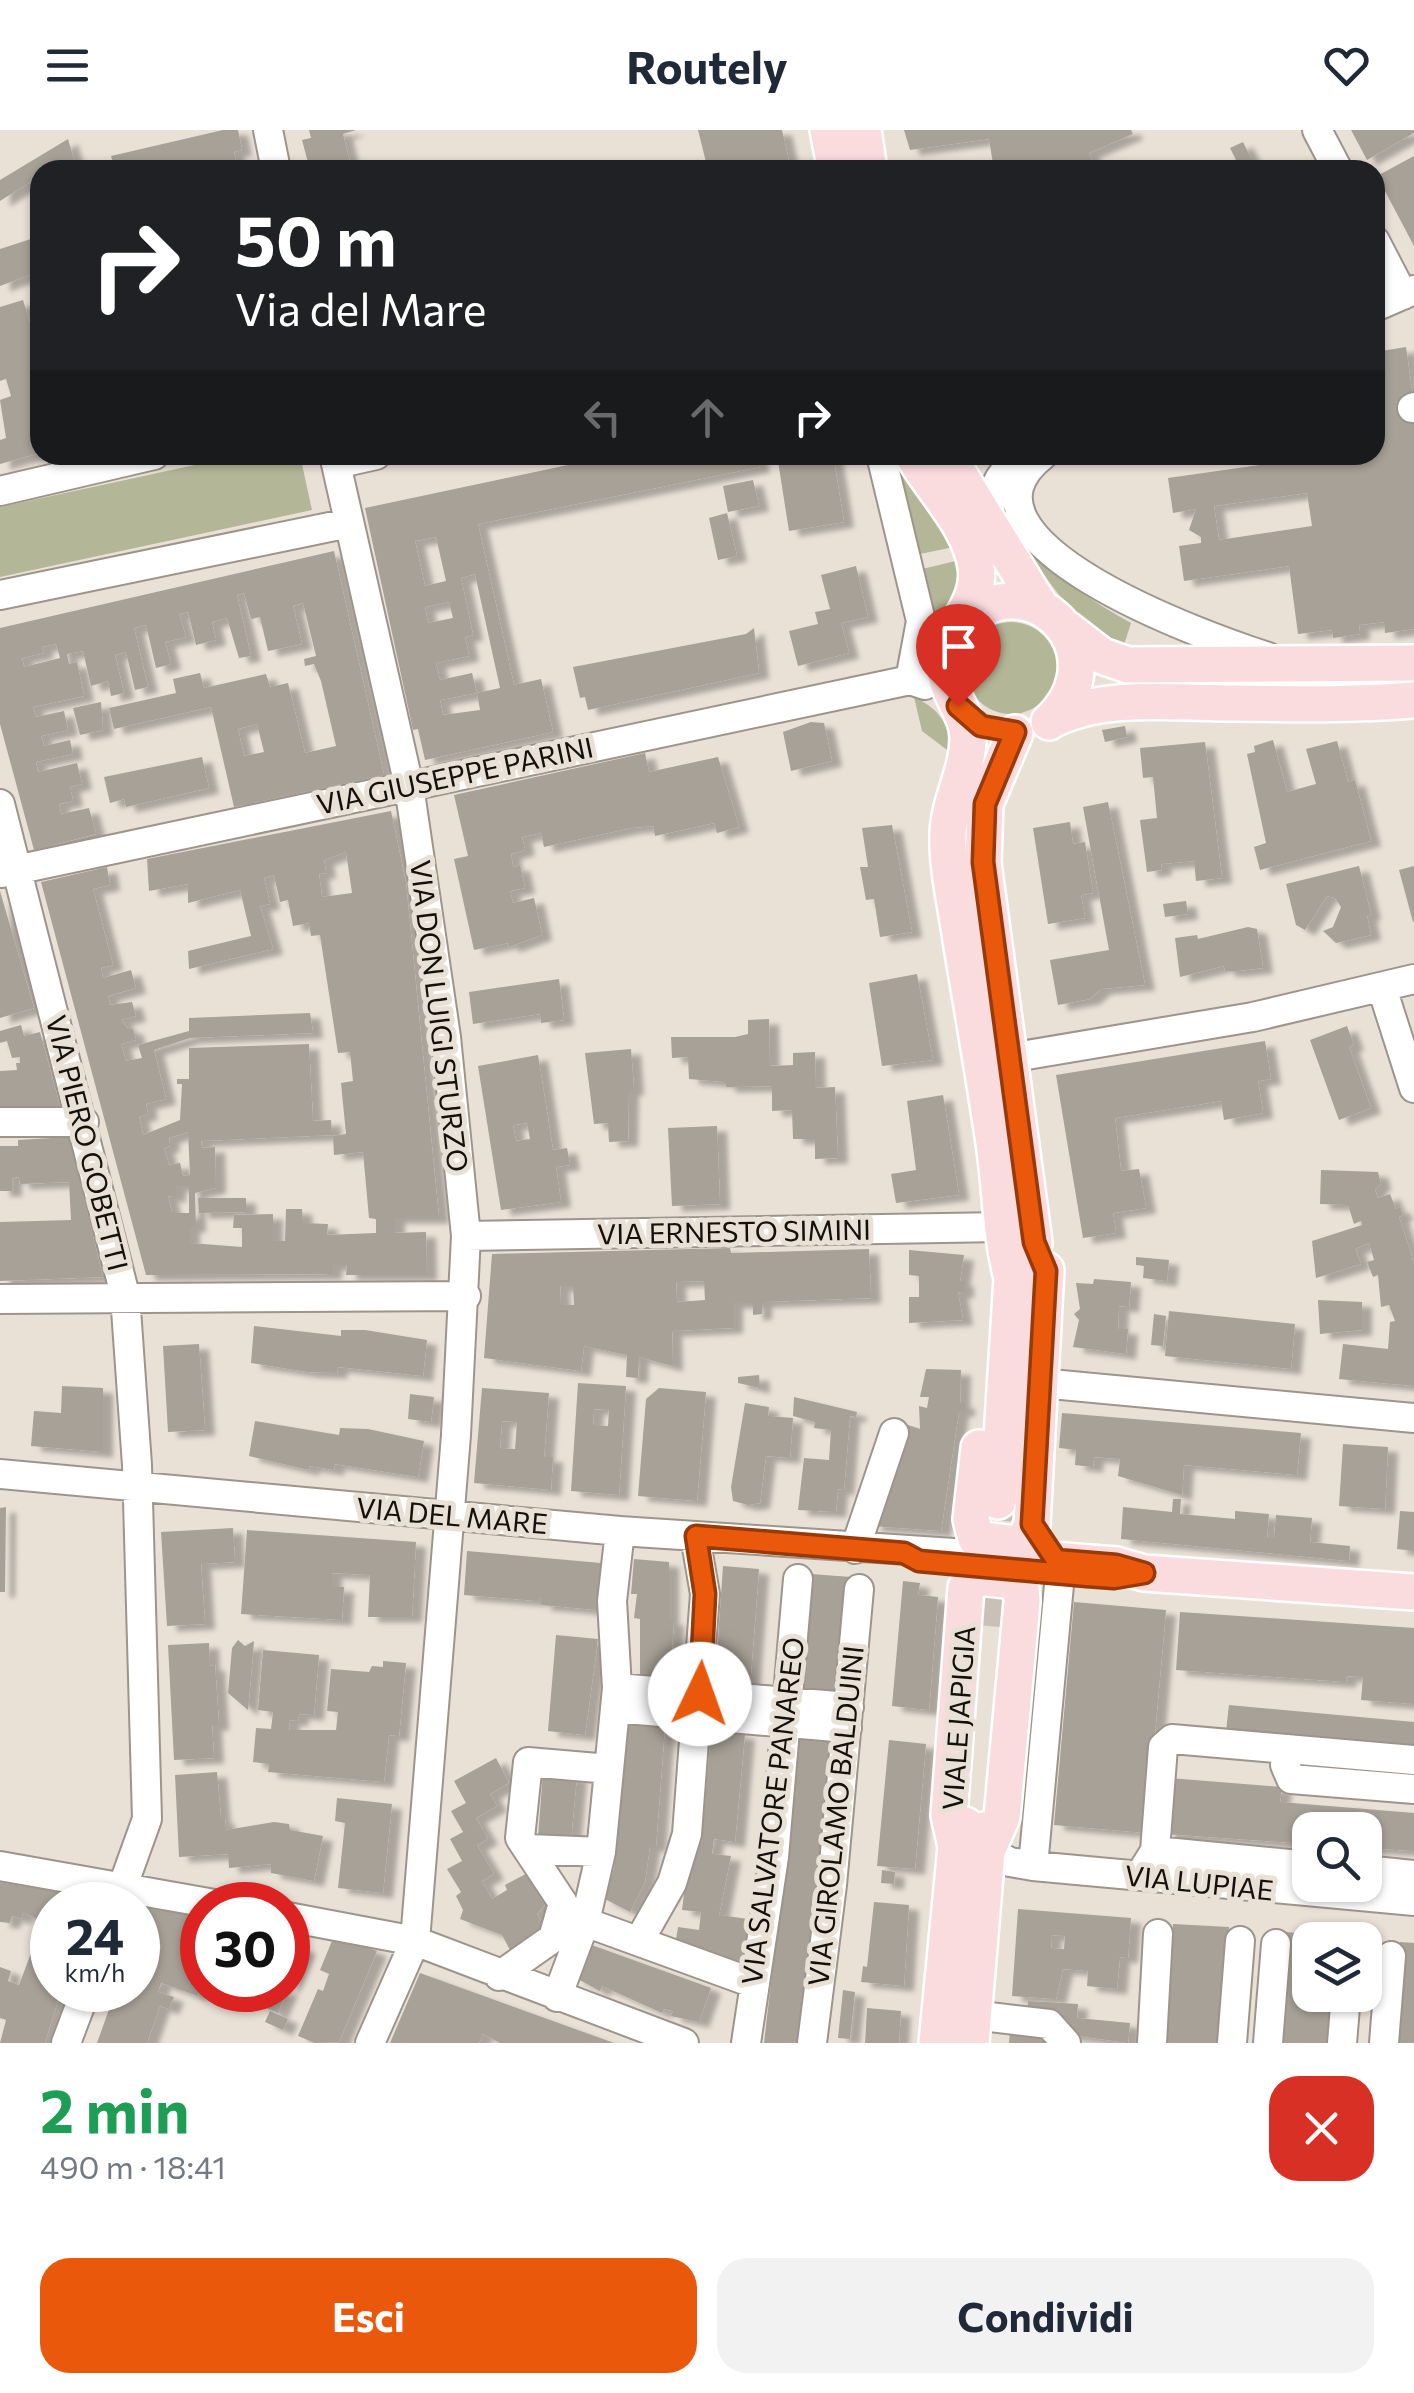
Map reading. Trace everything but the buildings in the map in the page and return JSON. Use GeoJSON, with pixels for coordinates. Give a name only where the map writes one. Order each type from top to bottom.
{"type":"FeatureCollection","features":[{"type":"Feature","properties":{"kind":"main road"},"geometry":{"type":"LineString","coordinates":[[828,130],[834,160]]}},
{"type":"Feature","properties":{"kind":"main road"},"geometry":{"type":"LineString","coordinates":[[863,130],[868,160]]}},
{"type":"Feature","properties":{"kind":"main road"},"geometry":{"type":"LineString","coordinates":[[920,465],[956,520],[975,563],[975,591],[945,662],[958,706],[966,719],[967,756],[952,804],[948,853],[1014,1238],[1046,1271],[1040,1383],[1004,1512]]}},
{"type":"Feature","properties":{"kind":"main road"},"geometry":{"type":"LineString","coordinates":[[954,465],[1078,661],[1076,682],[1066,705],[1050,721]]}},
{"type":"Feature","properties":{"kind":"main road"},"geometry":{"type":"LineString","coordinates":[[956,629],[990,604],[1016,600],[1053,618],[1102,656],[1128,665],[1414,663]]}},
{"type":"Feature","properties":{"kind":"main road"},"geometry":{"type":"LineString","coordinates":[[958,706],[981,726],[1015,732],[1086,708],[1162,702],[1352,704],[1414,700]]}},
{"type":"Feature","properties":{"kind":"main road"},"geometry":{"type":"LineString","coordinates":[[1015,732],[982,823],[1009,1058],[1014,1238],[1004,1512],[1057,1569]]}},
{"type":"Feature","properties":{"kind":"main road"},"geometry":{"type":"LineString","coordinates":[[1000,1562],[1057,1569],[1116,1565],[1144,1573],[1414,1592]]}},
{"type":"Feature","properties":{"kind":"main road"},"geometry":{"type":"LineString","coordinates":[[1003,1618],[1031,1586],[1057,1569]]}},
{"type":"Feature","properties":{"kind":"main road"},"geometry":{"type":"LineString","coordinates":[[966,1588],[979,1578],[1012,1581],[1021,1587],[1003,1618]]}},
{"type":"Feature","properties":{"kind":"main road","name":"VIALE JAPIGIA"},"geometry":{"type":"LineString","coordinates":[[966,1588],[949,1815],[972,1849],[972,2029]]}},
{"type":"Feature","properties":{"kind":"main road","name":"VIALE JAPIGIA"},"geometry":{"type":"LineString","coordinates":[[936,2043],[972,1849],[1002,1817],[1003,1618]]}},
{"type":"Feature","properties":{"kind":"street"},"geometry":{"type":"LineString","coordinates":[[268,130],[274,160]]}},
{"type":"Feature","properties":{"kind":"street"},"geometry":{"type":"LineString","coordinates":[[1317,130],[1333,160]]}},
{"type":"Feature","properties":{"kind":"street"},"geometry":{"type":"LineString","coordinates":[[1385,256],[1409,293],[1385,303]]}},
{"type":"Feature","properties":{"kind":"street"},"geometry":{"type":"LineString","coordinates":[[0,491],[111,465]]}},
{"type":"Feature","properties":{"kind":"street","name":"VIA DON LUIGI STURZO"},"geometry":{"type":"LineString","coordinates":[[336,465],[408,786],[446,1037],[466,1236],[466,1296],[450,1515],[414,1941],[370,2043]]}},
{"type":"Feature","properties":{"kind":"street"},"geometry":{"type":"LineString","coordinates":[[883,465],[921,622],[910,680],[939,689],[958,706]]}},
{"type":"Feature","properties":{"kind":"street"},"geometry":{"type":"LineString","coordinates":[[990,524],[989,506],[996,483],[1008,465]]}},
{"type":"Feature","properties":{"kind":"street"},"geometry":{"type":"LineString","coordinates":[[1030,465],[1024,470],[1014,501],[1018,516],[1082,574],[1144,610],[1298,666]]}},
{"type":"Feature","properties":{"kind":"street"},"geometry":{"type":"LineString","coordinates":[[0,594],[349,523]]}},
{"type":"Feature","properties":{"kind":"street","name":"VIA GIUSEPPE PARINI"},"geometry":{"type":"LineString","coordinates":[[9,871],[910,680]]}},
{"type":"Feature","properties":{"kind":"street","name":"VIA PIERO GOBETTI"},"geometry":{"type":"LineString","coordinates":[[0,804],[9,871],[84,1122],[125,1295],[137,1488],[147,1818],[125,1882]]}},
{"type":"Feature","properties":{"kind":"street"},"geometry":{"type":"LineString","coordinates":[[1009,1058],[1254,1018],[1414,979]]}},
{"type":"Feature","properties":{"kind":"street"},"geometry":{"type":"LineString","coordinates":[[1382,988],[1414,1088]]}},
{"type":"Feature","properties":{"kind":"street"},"geometry":{"type":"LineString","coordinates":[[0,1122],[84,1122]]}},
{"type":"Feature","properties":{"kind":"street","name":"VIA ERNESTO SIMINI"},"geometry":{"type":"LineString","coordinates":[[466,1236],[1014,1238]]}},
{"type":"Feature","properties":{"kind":"street"},"geometry":{"type":"LineString","coordinates":[[0,1299],[125,1295],[466,1296]]}},
{"type":"Feature","properties":{"kind":"street"},"geometry":{"type":"LineString","coordinates":[[1040,1383],[1414,1418]]}},
{"type":"Feature","properties":{"kind":"street"},"geometry":{"type":"LineString","coordinates":[[855,1549],[894,1433]]}},
{"type":"Feature","properties":{"kind":"street","name":"VIA DEL MARE"},"geometry":{"type":"LineString","coordinates":[[0,1474],[620,1531],[904,1553],[920,1548],[942,1557],[1000,1562]]}},
{"type":"Feature","properties":{"kind":"street"},"geometry":{"type":"LineString","coordinates":[[966,1588],[942,1557],[1004,1512]]}},
{"type":"Feature","properties":{"kind":"street"},"geometry":{"type":"LineString","coordinates":[[557,1996],[584,1922],[600,1852],[616,1698],[612,1601],[620,1531]]}},
{"type":"Feature","properties":{"kind":"street"},"geometry":{"type":"LineString","coordinates":[[639,1941],[672,1883],[688,1834],[705,1594],[696,1536]]}},
{"type":"Feature","properties":{"kind":"street"},"geometry":{"type":"LineString","coordinates":[[1033,1866],[1057,1569]]}},
{"type":"Feature","properties":{"kind":"street","name":"VIA SALVATORE PANAREO"},"geometry":{"type":"LineString","coordinates":[[746,2043],[752,1983],[774,1858],[798,1579]]}},
{"type":"Feature","properties":{"kind":"street","name":"VIA GIROLAMO BALDUINI"},"geometry":{"type":"LineString","coordinates":[[812,2043],[859,1589]]}},
{"type":"Feature","properties":{"kind":"street"},"geometry":{"type":"LineString","coordinates":[[616,1698],[848,1717]]}},
{"type":"Feature","properties":{"kind":"street"},"geometry":{"type":"LineString","coordinates":[[1139,1877],[1154,1850],[1163,1747],[1172,1739],[1414,1760]]}},
{"type":"Feature","properties":{"kind":"street"},"geometry":{"type":"LineString","coordinates":[[1286,1749],[1285,1766],[1291,1779],[1414,1789]]}},
{"type":"Feature","properties":{"kind":"street"},"geometry":{"type":"LineString","coordinates":[[499,1976],[553,1938],[563,1904],[520,1838],[528,1762],[609,1769]]}},
{"type":"Feature","properties":{"kind":"street"},"geometry":{"type":"LineString","coordinates":[[528,1849],[600,1852]]}},
{"type":"Feature","properties":{"kind":"street","name":"VIA LUPIAE"},"geometry":{"type":"LineString","coordinates":[[972,1849],[1033,1866],[1414,1901]]}},
{"type":"Feature","properties":{"kind":"street"},"geometry":{"type":"LineString","coordinates":[[1154,1850],[1292,1864]]}},
{"type":"Feature","properties":{"kind":"street"},"geometry":{"type":"LineString","coordinates":[[0,1866],[64,1882]]}},
{"type":"Feature","properties":{"kind":"street"},"geometry":{"type":"LineString","coordinates":[[1382,1871],[1414,1874]]}},
{"type":"Feature","properties":{"kind":"street"},"geometry":{"type":"LineString","coordinates":[[666,1951],[672,1883]]}},
{"type":"Feature","properties":{"kind":"street"},"geometry":{"type":"LineString","coordinates":[[310,1921],[414,1941],[684,2043]]}},
{"type":"Feature","properties":{"kind":"street"},"geometry":{"type":"LineString","coordinates":[[584,1922],[752,1983]]}},
{"type":"Feature","properties":{"kind":"street"},"geometry":{"type":"LineString","coordinates":[[1152,2043],[1158,1934]]}},
{"type":"Feature","properties":{"kind":"street"},"geometry":{"type":"LineString","coordinates":[[1232,2043],[1240,1940]]}},
{"type":"Feature","properties":{"kind":"street"},"geometry":{"type":"LineString","coordinates":[[1268,2043],[1276,1944]]}},
{"type":"Feature","properties":{"kind":"street"},"geometry":{"type":"LineString","coordinates":[[1384,2043],[1391,1956]]}},
{"type":"Feature","properties":{"kind":"street"},"geometry":{"type":"LineString","coordinates":[[66,2043],[78,2012]]}},
{"type":"Feature","properties":{"kind":"street"},"geometry":{"type":"LineString","coordinates":[[1342,2043],[1345,2012]]}},
{"type":"Feature","properties":{"kind":"street"},"geometry":{"type":"LineString","coordinates":[[972,2029],[1049,2024],[1066,2043]]}},
{"type":"Feature","properties":{"kind":"green space"},"geometry":{"type":"Polygon","coordinates":[[[195,465],[302,465],[312,510],[0,577],[0,507],[195,465]]]}},
{"type":"Feature","properties":{"kind":"green space"},"geometry":{"type":"Polygon","coordinates":[[[895,465],[905,465],[954,547],[920,554],[895,465]]]}},
{"type":"Feature","properties":{"kind":"green space"},"geometry":{"type":"Polygon","coordinates":[[[1015,523],[1066,581],[1131,623],[1123,648],[1073,611],[1011,526],[1015,523]]]}},
{"type":"Feature","properties":{"kind":"green space"},"geometry":{"type":"Polygon","coordinates":[[[960,560],[955,598],[931,631],[922,569],[960,560]]]}},
{"type":"Feature","properties":{"kind":"green space"},"geometry":{"type":"Polygon","coordinates":[[[1011,622],[1028,626],[1043,636],[1053,651],[1057,668],[1053,685],[1043,700],[1028,710],[1011,714],[994,710],[979,700],[969,685],[965,668],[969,651],[979,636],[994,626],[1011,622]]]}},
{"type":"Feature","properties":{"kind":"green space"},"geometry":{"type":"Polygon","coordinates":[[[914,697],[942,719],[951,753],[922,731],[914,697]]]}},
{"type":"Feature","properties":{"kind":"tunnel"},"geometry":{"type":"LineString","coordinates":[[988,1626],[998,1501]]}},
{"type":"Feature","properties":{"kind":"route"},"geometry":{"type":"LineString","coordinates":[[700,1694],[705,1594],[696,1558],[696,1536],[904,1553],[919,1561],[1087,1576],[1114,1578],[1144,1573],[1116,1565],[1056,1560],[1037,1538],[1032,1524],[1046,1271],[1034,1242],[1024,1144],[983,862],[982,823],[985,804],[1015,732],[981,726],[958,706]]}}]}
